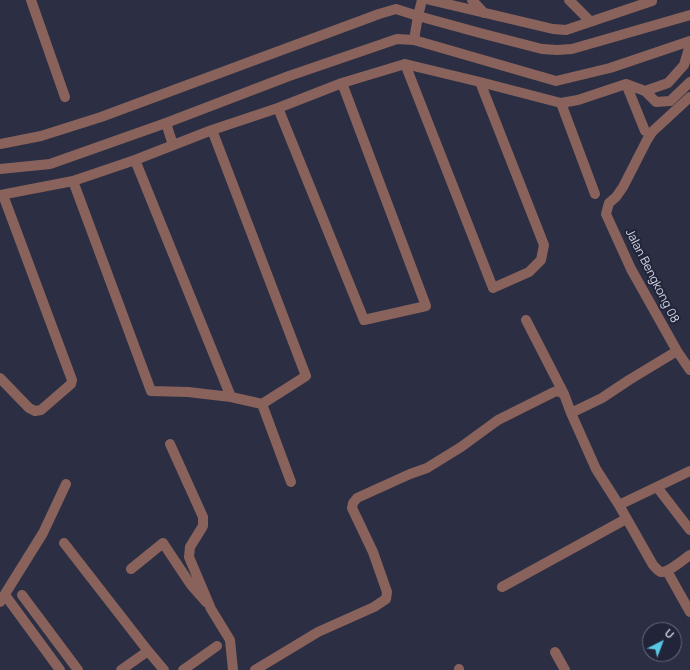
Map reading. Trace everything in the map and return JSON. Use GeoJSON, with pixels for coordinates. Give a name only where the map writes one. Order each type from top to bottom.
{"type":"FeatureCollection","features":[{"type":"Feature","properties":{"kind":"street"},"geometry":{"type":"LineString","coordinates":[[32,0],[66,97]]}},
{"type":"Feature","properties":{"kind":"street"},"geometry":{"type":"LineString","coordinates":[[414,40],[422,0]]}},
{"type":"Feature","properties":{"kind":"street"},"geometry":{"type":"LineString","coordinates":[[430,0],[553,29],[566,30],[652,0]]}},
{"type":"Feature","properties":{"kind":"street"},"geometry":{"type":"LineString","coordinates":[[472,0],[484,12]]}},
{"type":"Feature","properties":{"kind":"street"},"geometry":{"type":"LineString","coordinates":[[569,0],[590,21]]}},
{"type":"Feature","properties":{"kind":"street"},"geometry":{"type":"LineString","coordinates":[[0,144],[41,136],[101,117],[396,9],[542,49],[557,50],[572,48],[690,15]]}},
{"type":"Feature","properties":{"kind":"street"},"geometry":{"type":"LineString","coordinates":[[0,169],[50,164],[166,123],[289,76],[397,39],[414,40],[556,81],[610,68],[690,41]]}},
{"type":"Feature","properties":{"kind":"street"},"geometry":{"type":"LineString","coordinates":[[645,91],[668,83],[687,67],[690,45]]}},
{"type":"Feature","properties":{"kind":"street"},"geometry":{"type":"LineString","coordinates":[[404,64],[493,288],[529,272],[541,260],[544,245],[480,82]]}},
{"type":"Feature","properties":{"kind":"street"},"geometry":{"type":"LineString","coordinates":[[0,378],[29,408],[35,411],[41,410],[71,384],[72,380],[1,195],[73,181],[135,160],[212,130],[278,108],[342,83],[404,64],[561,103],[578,100],[626,84],[645,91],[656,102],[670,101],[690,82]]}},
{"type":"Feature","properties":{"kind":"street"},"geometry":{"type":"LineString","coordinates":[[278,108],[364,320],[426,306],[342,83]]}},
{"type":"Feature","properties":{"kind":"street"},"geometry":{"type":"LineString","coordinates":[[626,84],[645,131]]}},
{"type":"Feature","properties":{"kind":"street","name":"Jalan Bengkong 08"},"geometry":{"type":"LineString","coordinates":[[690,97],[652,132],[623,187],[616,197],[608,203],[606,214],[631,269],[677,351],[690,370]]}},
{"type":"Feature","properties":{"kind":"street"},"geometry":{"type":"LineString","coordinates":[[561,103],[595,194]]}},
{"type":"Feature","properties":{"kind":"street"},"geometry":{"type":"LineString","coordinates":[[166,123],[174,145]]}},
{"type":"Feature","properties":{"kind":"street"},"geometry":{"type":"LineString","coordinates":[[73,181],[151,391],[188,392],[231,397],[262,404],[306,376],[212,130]]}},
{"type":"Feature","properties":{"kind":"street"},"geometry":{"type":"LineString","coordinates":[[135,160],[231,397]]}},
{"type":"Feature","properties":{"kind":"street"},"geometry":{"type":"LineString","coordinates":[[526,320],[564,394],[596,469],[619,505],[653,565],[661,572],[667,571],[690,555]]}},
{"type":"Feature","properties":{"kind":"street"},"geometry":{"type":"LineString","coordinates":[[571,413],[602,398],[628,380],[677,351]]}},
{"type":"Feature","properties":{"kind":"street"},"geometry":{"type":"LineString","coordinates":[[255,670],[318,632],[374,607],[386,599],[387,592],[373,552],[352,508],[353,503],[357,498],[427,468],[461,447],[498,420],[554,392],[560,391],[564,394]]}},
{"type":"Feature","properties":{"kind":"street"},"geometry":{"type":"LineString","coordinates":[[262,404],[291,482]]}},
{"type":"Feature","properties":{"kind":"street"},"geometry":{"type":"LineString","coordinates":[[170,444],[204,517],[203,526],[190,547],[190,557],[212,609],[230,640],[233,670]]}},
{"type":"Feature","properties":{"kind":"street"},"geometry":{"type":"LineString","coordinates":[[619,505],[690,471]]}},
{"type":"Feature","properties":{"kind":"street"},"geometry":{"type":"LineString","coordinates":[[60,670],[3,599],[43,533],[66,484]]}},
{"type":"Feature","properties":{"kind":"street"},"geometry":{"type":"LineString","coordinates":[[657,487],[690,530]]}},
{"type":"Feature","properties":{"kind":"street"},"geometry":{"type":"LineString","coordinates":[[502,587],[626,519]]}},
{"type":"Feature","properties":{"kind":"street"},"geometry":{"type":"LineString","coordinates":[[64,543],[164,670]]}},
{"type":"Feature","properties":{"kind":"street"},"geometry":{"type":"LineString","coordinates":[[131,569],[163,543],[191,585],[212,609]]}},
{"type":"Feature","properties":{"kind":"street"},"geometry":{"type":"LineString","coordinates":[[667,571],[690,612]]}},
{"type":"Feature","properties":{"kind":"street"},"geometry":{"type":"LineString","coordinates":[[22,595],[78,670]]}},
{"type":"Feature","properties":{"kind":"street"},"geometry":{"type":"LineString","coordinates":[[183,670],[217,646]]}},
{"type":"Feature","properties":{"kind":"street"},"geometry":{"type":"LineString","coordinates":[[120,670],[148,650]]}},
{"type":"Feature","properties":{"kind":"street"},"geometry":{"type":"LineString","coordinates":[[555,652],[565,670]]}}]}
